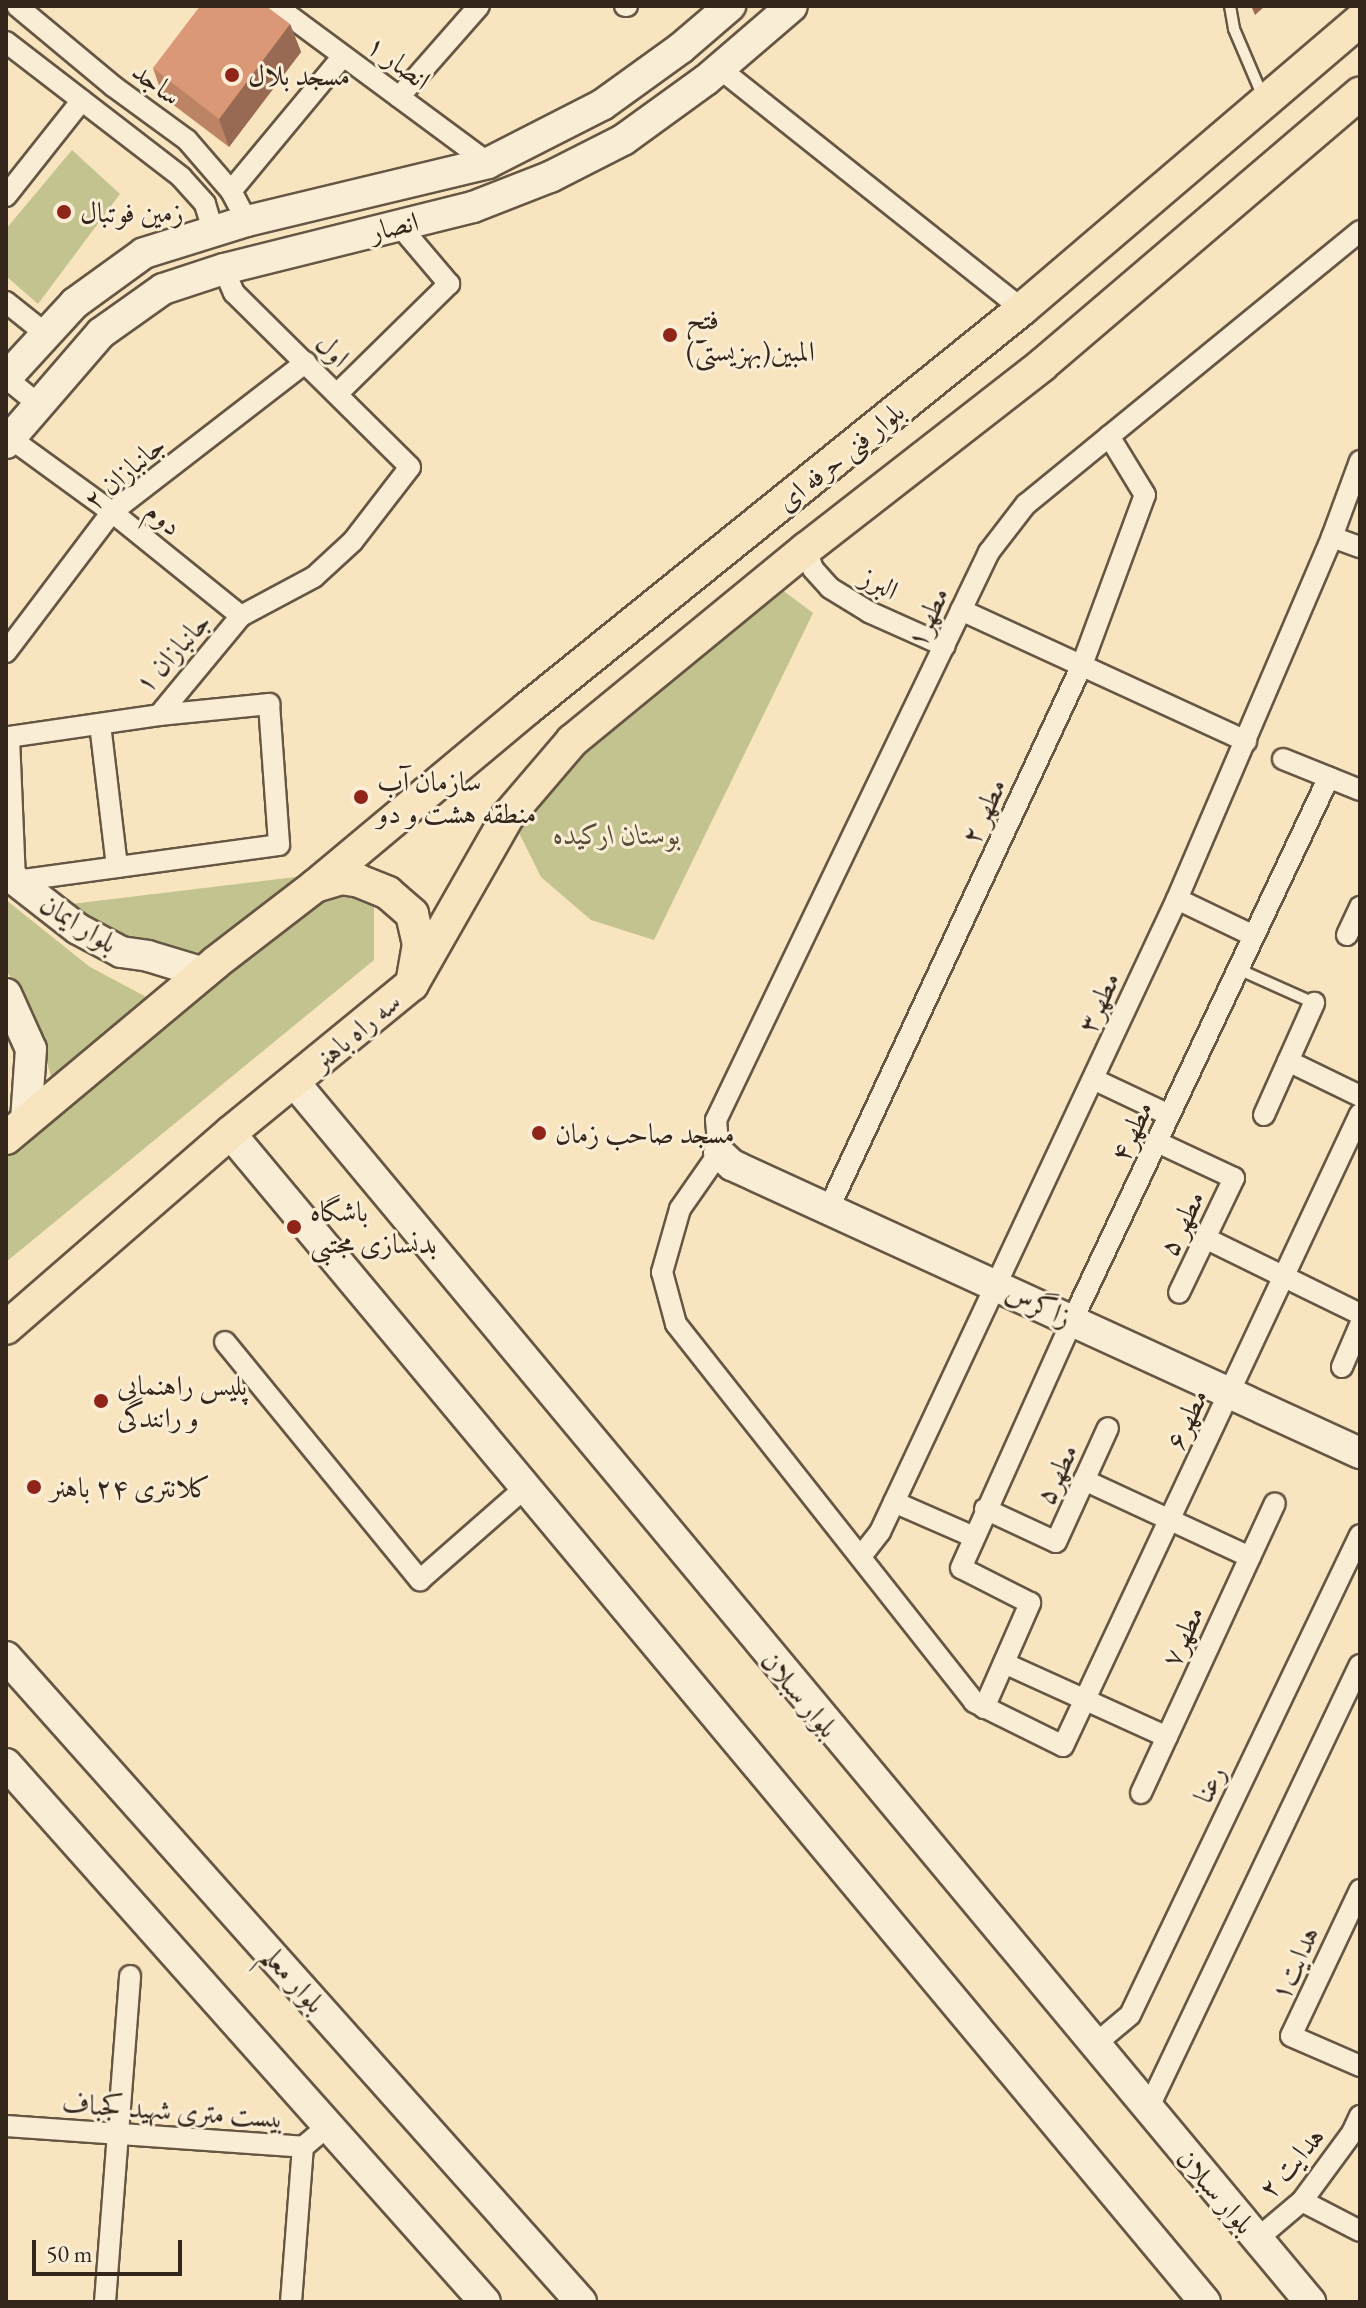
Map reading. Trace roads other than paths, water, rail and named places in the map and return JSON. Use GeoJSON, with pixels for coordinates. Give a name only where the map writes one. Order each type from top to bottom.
{"type":"FeatureCollection","features":[{"type":"Feature","properties":{"kind":"main road","name":"بلوار فنی حرفه ای"},"geometry":{"type":"LineString","coordinates":[[315,886],[528,708],[1022,309],[1360,20]]}},
{"type":"Feature","properties":{"kind":"main road","name":"بلوار فنی حرفه ای"},"geometry":{"type":"LineString","coordinates":[[412,984],[508,816],[572,741],[806,549],[1042,365],[1360,93]]}},
{"type":"Feature","properties":{"kind":"main road"},"geometry":{"type":"LineString","coordinates":[[1224,138],[1259,179]]}},
{"type":"Feature","properties":{"kind":"main road","name":"سه راه باهنر"},"geometry":{"type":"LineString","coordinates":[[6,1328],[230,1133],[412,984],[419,944],[412,914],[388,893],[359,881],[341,878],[315,886],[204,973],[16,1129]]}},
{"type":"Feature","properties":{"kind":"street","name":"ساجد"},"geometry":{"type":"LineString","coordinates":[[17,6],[113,86],[187,140],[231,191],[247,221]]}},
{"type":"Feature","properties":{"kind":"street","name":"انصار ۱"},"geometry":{"type":"LineString","coordinates":[[276,6],[488,163]]}},
{"type":"Feature","properties":{"kind":"street"},"geometry":{"type":"LineString","coordinates":[[399,97],[479,6]]}},
{"type":"Feature","properties":{"kind":"street","name":"انصار"},"geometry":{"type":"LineString","coordinates":[[6,378],[75,303],[144,253],[247,221],[488,163],[602,105],[681,48],[730,6]]}},
{"type":"Feature","properties":{"kind":"street","name":"انصار"},"geometry":{"type":"LineString","coordinates":[[8,441],[37,403],[114,324],[163,289],[224,269],[473,207],[550,177],[623,140],[719,68],[792,6]]}},
{"type":"Feature","properties":{"kind":"street"},"geometry":{"type":"LineString","coordinates":[[6,42],[181,177],[205,204],[224,269]]}},
{"type":"Feature","properties":{"kind":"street"},"geometry":{"type":"LineString","coordinates":[[231,191],[343,56]]}},
{"type":"Feature","properties":{"kind":"street"},"geometry":{"type":"LineString","coordinates":[[719,68],[1022,309]]}},
{"type":"Feature","properties":{"kind":"street"},"geometry":{"type":"LineString","coordinates":[[6,196],[82,100]]}},
{"type":"Feature","properties":{"kind":"street"},"geometry":{"type":"LineString","coordinates":[[247,221],[263,259]]}},
{"type":"Feature","properties":{"kind":"street"},"geometry":{"type":"LineString","coordinates":[[338,393],[449,284],[399,225]]}},
{"type":"Feature","properties":{"kind":"street","name":"مطهر۱"},"geometry":{"type":"LineString","coordinates":[[719,1153],[716,1120],[989,552],[1026,504],[1360,231]]}},
{"type":"Feature","properties":{"kind":"street","name":"اول"},"geometry":{"type":"LineString","coordinates":[[224,269],[234,293],[410,467]]}},
{"type":"Feature","properties":{"kind":"street"},"geometry":{"type":"LineString","coordinates":[[6,302],[46,334]]}},
{"type":"Feature","properties":{"kind":"street","name":"جانبازان ۲"},"geometry":{"type":"LineString","coordinates":[[6,652],[112,512],[306,362]]}},
{"type":"Feature","properties":{"kind":"street"},"geometry":{"type":"LineString","coordinates":[[6,378],[37,403]]}},
{"type":"Feature","properties":{"kind":"street","name":"مطهر ۲"},"geometry":{"type":"LineString","coordinates":[[829,1208],[1082,665],[1145,495],[1109,436]]}},
{"type":"Feature","properties":{"kind":"street","name":"دوم"},"geometry":{"type":"LineString","coordinates":[[8,441],[112,512],[241,616]]}},
{"type":"Feature","properties":{"kind":"street","name":"مطهر۳"},"geometry":{"type":"LineString","coordinates":[[862,1555],[880,1532],[1177,899],[1332,537],[1360,461]]}},
{"type":"Feature","properties":{"kind":"street","name":"جانبازان ۱"},"geometry":{"type":"LineString","coordinates":[[11,877],[9,737],[159,715],[241,616],[314,577],[353,541],[410,467]]}},
{"type":"Feature","properties":{"kind":"street"},"geometry":{"type":"LineString","coordinates":[[1332,537],[1360,547]]}},
{"type":"Feature","properties":{"kind":"street","name":"البرز"},"geometry":{"type":"LineString","coordinates":[[806,549],[813,569],[830,588],[869,612],[945,646]]}},
{"type":"Feature","properties":{"kind":"street"},"geometry":{"type":"LineString","coordinates":[[961,610],[1246,741]]}},
{"type":"Feature","properties":{"kind":"street"},"geometry":{"type":"LineString","coordinates":[[11,877],[117,867],[279,845],[269,704],[159,715]]}},
{"type":"Feature","properties":{"kind":"street"},"geometry":{"type":"LineString","coordinates":[[100,724],[117,867]]}},
{"type":"Feature","properties":{"kind":"street"},"geometry":{"type":"LineString","coordinates":[[1283,759],[1360,790]]}},
{"type":"Feature","properties":{"kind":"street","name":"مطهر۴"},"geometry":{"type":"LineString","coordinates":[[1004,1663],[1030,1603],[961,1568],[1073,1319],[1329,777]]}},
{"type":"Feature","properties":{"kind":"street","name":"بلوار ایمان"},"geometry":{"type":"LineString","coordinates":[[11,877],[78,929],[121,952],[148,956],[204,973]]}},
{"type":"Feature","properties":{"kind":"street"},"geometry":{"type":"LineString","coordinates":[[1177,899],[1254,936]]}},
{"type":"Feature","properties":{"kind":"street"},"geometry":{"type":"LineString","coordinates":[[1347,935],[1360,907]]}},
{"type":"Feature","properties":{"kind":"street"},"geometry":{"type":"LineString","coordinates":[[6,994],[31,1049],[16,1129]]}},
{"type":"Feature","properties":{"kind":"street"},"geometry":{"type":"LineString","coordinates":[[1264,1115],[1314,1003]]}},
{"type":"Feature","properties":{"kind":"street"},"geometry":{"type":"LineString","coordinates":[[1288,1061],[1360,1096]]}},
{"type":"Feature","properties":{"kind":"street"},"geometry":{"type":"LineString","coordinates":[[1093,1079],[1169,1115]]}},
{"type":"Feature","properties":{"kind":"street","name":"بلوار سبلان"},"geometry":{"type":"LineString","coordinates":[[294,1082],[1147,2111],[1310,2302]]}},
{"type":"Feature","properties":{"kind":"street","name":"مطهر۶"},"geometry":{"type":"LineString","coordinates":[[984,1708],[1063,1746],[1360,1114]]}},
{"type":"Feature","properties":{"kind":"street"},"geometry":{"type":"LineString","coordinates":[[230,1133],[318,1252],[527,1486],[1205,2302]]}},
{"type":"Feature","properties":{"kind":"street","name":"مطهر ۵"},"geometry":{"type":"LineString","coordinates":[[1157,1142],[1234,1178],[1179,1293]]}},
{"type":"Feature","properties":{"kind":"street"},"geometry":{"type":"LineString","coordinates":[[719,1153],[680,1209],[662,1272],[676,1324],[862,1555],[974,1702],[984,1708],[1004,1663],[1167,1737]]}},
{"type":"Feature","properties":{"kind":"street","name":"زاگرس"},"geometry":{"type":"LineString","coordinates":[[719,1153],[732,1165],[1360,1453]]}},
{"type":"Feature","properties":{"kind":"street"},"geometry":{"type":"LineString","coordinates":[[1205,1238],[1360,1314]]}},
{"type":"Feature","properties":{"kind":"street"},"geometry":{"type":"LineString","coordinates":[[1342,1367],[1360,1325]]}},
{"type":"Feature","properties":{"kind":"street"},"geometry":{"type":"LineString","coordinates":[[225,1342],[420,1580],[527,1486]]}},
{"type":"Feature","properties":{"kind":"street","name":"مطهر۵"},"geometry":{"type":"LineString","coordinates":[[985,1509],[1056,1542],[1108,1428]]}},
{"type":"Feature","properties":{"kind":"street"},"geometry":{"type":"LineString","coordinates":[[1084,1480],[1250,1557]]}},
{"type":"Feature","properties":{"kind":"street"},"geometry":{"type":"LineString","coordinates":[[894,1502],[974,1537]]}},
{"type":"Feature","properties":{"kind":"street","name":"مطهر۷"},"geometry":{"type":"LineString","coordinates":[[1141,1793],[1275,1503]]}},
{"type":"Feature","properties":{"kind":"street","name":"رعنا"},"geometry":{"type":"LineString","coordinates":[[1093,2046],[1130,2015],[1360,1535]]}},
{"type":"Feature","properties":{"kind":"street","name":"بلوار معلم"},"geometry":{"type":"LineString","coordinates":[[6,1657],[581,2302]]}},
{"type":"Feature","properties":{"kind":"street"},"geometry":{"type":"LineString","coordinates":[[1147,2111],[1360,1665]]}},
{"type":"Feature","properties":{"kind":"street"},"geometry":{"type":"LineString","coordinates":[[6,1764],[485,2302]]}},
{"type":"Feature","properties":{"kind":"street","name":"هدایت۱"},"geometry":{"type":"LineString","coordinates":[[1360,1890],[1291,2036],[1360,2066]]}},
{"type":"Feature","properties":{"kind":"street"},"geometry":{"type":"LineString","coordinates":[[105,2302],[130,1976]]}},
{"type":"Feature","properties":{"kind":"street","name":"هدایت ۲"},"geometry":{"type":"LineString","coordinates":[[1257,2239],[1302,2201],[1352,2133],[1360,2116]]}},
{"type":"Feature","properties":{"kind":"street","name":"بیست متری شهید کجباف"},"geometry":{"type":"LineString","coordinates":[[6,2126],[303,2147],[328,2126]]}},
{"type":"Feature","properties":{"kind":"street"},"geometry":{"type":"LineString","coordinates":[[291,2302],[303,2147]]}},
{"type":"Feature","properties":{"kind":"street"},"geometry":{"type":"LineString","coordinates":[[1302,2201],[1360,2231]]}},
{"type":"Feature","properties":{"kind":"lane"},"geometry":{"type":"LineString","coordinates":[[1230,6],[1234,29],[1265,101]]}},
{"type":"Feature","properties":{"kind":"lane"},"geometry":{"type":"LineString","coordinates":[[1352,6],[1360,12]]}},
{"type":"Feature","properties":{"kind":"lane"},"geometry":{"type":"LineString","coordinates":[[1238,969],[1314,1003]]}},
{"type":"Feature","properties":{"kind":"place","name":"مسجد بلال"},"geometry":{"type":"Point","coordinates":[232,75]}},
{"type":"Feature","properties":{"kind":"place","name":"زمین فوتبال"},"geometry":{"type":"Point","coordinates":[64,212]}},
{"type":"Feature","properties":{"kind":"place","name":"فتح المبین(بهزیستی)"},"geometry":{"type":"Point","coordinates":[670,335]}},
{"type":"Feature","properties":{"kind":"place","name":"سازمان آب منطقه هشت و دو"},"geometry":{"type":"Point","coordinates":[361,797]}},
{"type":"Feature","properties":{"kind":"place","name":"مسجد صاحب زمان"},"geometry":{"type":"Point","coordinates":[539,1133]}},
{"type":"Feature","properties":{"kind":"place","name":"باشگاه بدنسازی مجتبی"},"geometry":{"type":"Point","coordinates":[294,1227]}},
{"type":"Feature","properties":{"kind":"place","name":"پلیس راهنمایی و رانندگی"},"geometry":{"type":"Point","coordinates":[101,1401]}},
{"type":"Feature","properties":{"kind":"place","name":"کلانتری ۲۴ باهنر"},"geometry":{"type":"Point","coordinates":[34,1487]}},
{"type":"Feature","properties":{"kind":"park label","name":"بوستان ارکیده"},"geometry":{"type":"Point","coordinates":[617,834]}}]}
